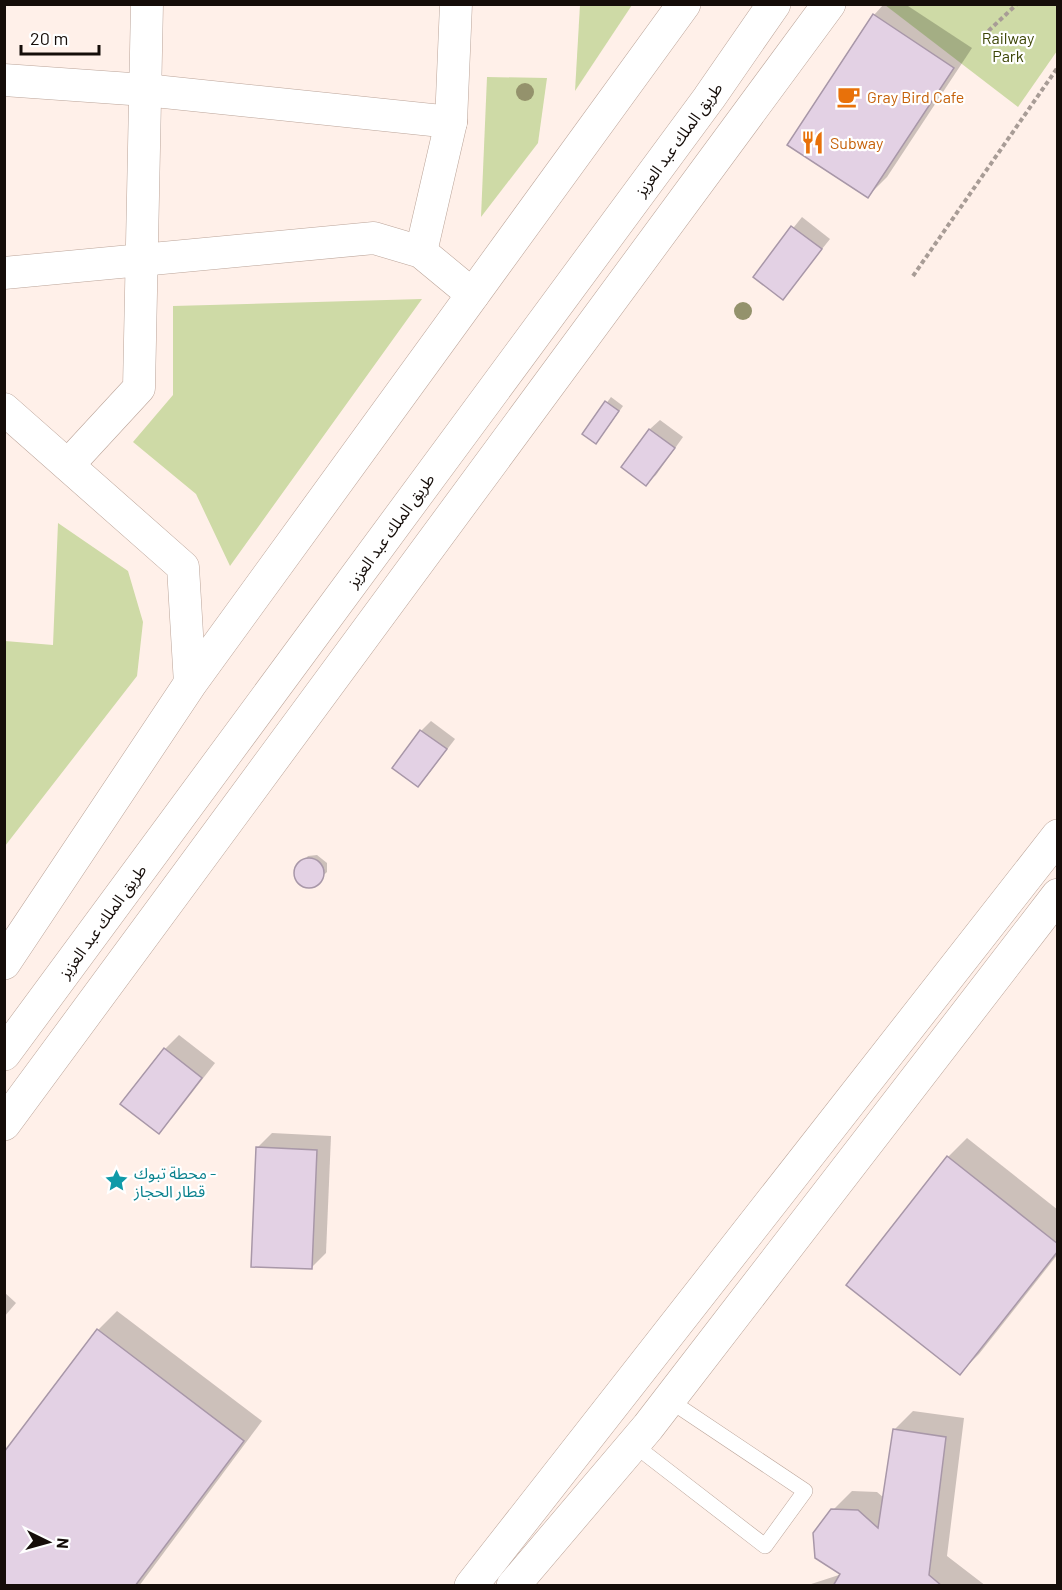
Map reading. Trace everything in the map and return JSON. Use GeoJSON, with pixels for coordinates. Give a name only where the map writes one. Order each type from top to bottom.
{"type":"FeatureCollection","features":[{"type":"Feature","properties":{"kind":"street"},"geometry":{"type":"LineString","coordinates":[[68,465],[139,388],[147,4]]}},
{"type":"Feature","properties":{"kind":"street"},"geometry":{"type":"LineString","coordinates":[[421,252],[451,122],[456,4]]}},
{"type":"Feature","properties":{"kind":"street"},"geometry":{"type":"LineString","coordinates":[[4,963],[16,941],[190,684],[684,4]]}},
{"type":"Feature","properties":{"kind":"street","name":"طريق الملك عبد العزيز"},"geometry":{"type":"LineString","coordinates":[[4,1054],[709,98],[774,4]]}},
{"type":"Feature","properties":{"kind":"street"},"geometry":{"type":"LineString","coordinates":[[4,1124],[829,4]]}},
{"type":"Feature","properties":{"kind":"street"},"geometry":{"type":"LineString","coordinates":[[4,80],[145,90],[451,122]]}},
{"type":"Feature","properties":{"kind":"street"},"geometry":{"type":"LineString","coordinates":[[4,273],[374,238],[421,252],[473,295]]}},
{"type":"Feature","properties":{"kind":"street"},"geometry":{"type":"LineString","coordinates":[[4,409],[183,567],[190,684]]}},
{"type":"Feature","properties":{"kind":"street"},"geometry":{"type":"LineString","coordinates":[[471,1586],[1058,836]]}},
{"type":"Feature","properties":{"kind":"street"},"geometry":{"type":"LineString","coordinates":[[513,1586],[669,1400],[1058,895]]}},
{"type":"Feature","properties":{"kind":"lane"},"geometry":{"type":"LineString","coordinates":[[633,1444],[765,1546],[805,1491],[669,1400]]}},
{"type":"Feature","properties":{"kind":"path"},"geometry":{"type":"LineString","coordinates":[[983,36],[1017,4]]}},
{"type":"Feature","properties":{"kind":"path"},"geometry":{"type":"LineString","coordinates":[[913,276],[1058,67]]}},
{"type":"Feature","properties":{"kind":"green space"},"geometry":{"type":"Polygon","coordinates":[[[580,5],[632,5],[575,91],[580,5]]]}},
{"type":"Feature","properties":{"kind":"green space","name":"Railway Park"},"geometry":{"type":"Polygon","coordinates":[[[885,5],[1057,5],[1057,51],[1018,107],[885,5]]]}},
{"type":"Feature","properties":{"kind":"green space"},"geometry":{"type":"Polygon","coordinates":[[[487,77],[547,78],[538,143],[481,217],[487,77]]]}},
{"type":"Feature","properties":{"kind":"green space"},"geometry":{"type":"Polygon","coordinates":[[[422,299],[230,566],[196,494],[133,442],[173,395],[173,306],[422,299]]]}},
{"type":"Feature","properties":{"kind":"green space"},"geometry":{"type":"Polygon","coordinates":[[[58,523],[128,571],[143,622],[137,676],[5,846],[5,641],[53,645],[58,523]]]}},
{"type":"Feature","properties":{"kind":"building"},"geometry":{"type":"Polygon","coordinates":[[[873,14],[954,68],[868,198],[787,145],[873,14]]]}},
{"type":"Feature","properties":{"kind":"building"},"geometry":{"type":"Polygon","coordinates":[[[791,226],[822,249],[783,300],[753,277],[791,226]]]}},
{"type":"Feature","properties":{"kind":"building"},"geometry":{"type":"Polygon","coordinates":[[[605,401],[619,411],[596,444],[582,434],[605,401]]]}},
{"type":"Feature","properties":{"kind":"building"},"geometry":{"type":"Polygon","coordinates":[[[649,429],[675,448],[646,486],[621,467],[649,429]]]}},
{"type":"Feature","properties":{"kind":"building"},"geometry":{"type":"Polygon","coordinates":[[[420,730],[447,749],[418,787],[392,768],[420,730]]]}},
{"type":"Feature","properties":{"kind":"building"},"geometry":{"type":"Polygon","coordinates":[[[309,858],[319,863],[324,873],[319,883],[309,888],[299,883],[294,873],[299,863],[309,858]]]}},
{"type":"Feature","properties":{"kind":"building"},"geometry":{"type":"Polygon","coordinates":[[[164,1048],[202,1078],[159,1134],[120,1104],[164,1048]]]}},
{"type":"Feature","properties":{"kind":"building"},"geometry":{"type":"Polygon","coordinates":[[[256,1147],[317,1150],[312,1269],[251,1267],[256,1147]]]}},
{"type":"Feature","properties":{"kind":"building"},"geometry":{"type":"Polygon","coordinates":[[[947,1156],[1058,1244],[1058,1251],[960,1375],[846,1285],[947,1156]]]}},
{"type":"Feature","properties":{"kind":"building"},"geometry":{"type":"Polygon","coordinates":[[[97,1329],[244,1441],[135,1586],[4,1586],[4,1452],[97,1329]]]}},
{"type":"Feature","properties":{"kind":"building"},"geometry":{"type":"Polygon","coordinates":[[[893,1429],[946,1437],[929,1575],[942,1586],[833,1586],[840,1574],[815,1558],[813,1533],[831,1509],[858,1510],[878,1528],[893,1429]]]}},
{"type":"Feature","properties":{"kind":"place","name":"Gray Bird Cafe"},"geometry":{"type":"Point","coordinates":[849,96]}},
{"type":"Feature","properties":{"kind":"place","name":"Subway"},"geometry":{"type":"Point","coordinates":[812,142]}},
{"type":"Feature","properties":{"kind":"place","name":"محطة تبوك - قطار الحجاز"},"geometry":{"type":"Point","coordinates":[116,1181]}}]}
